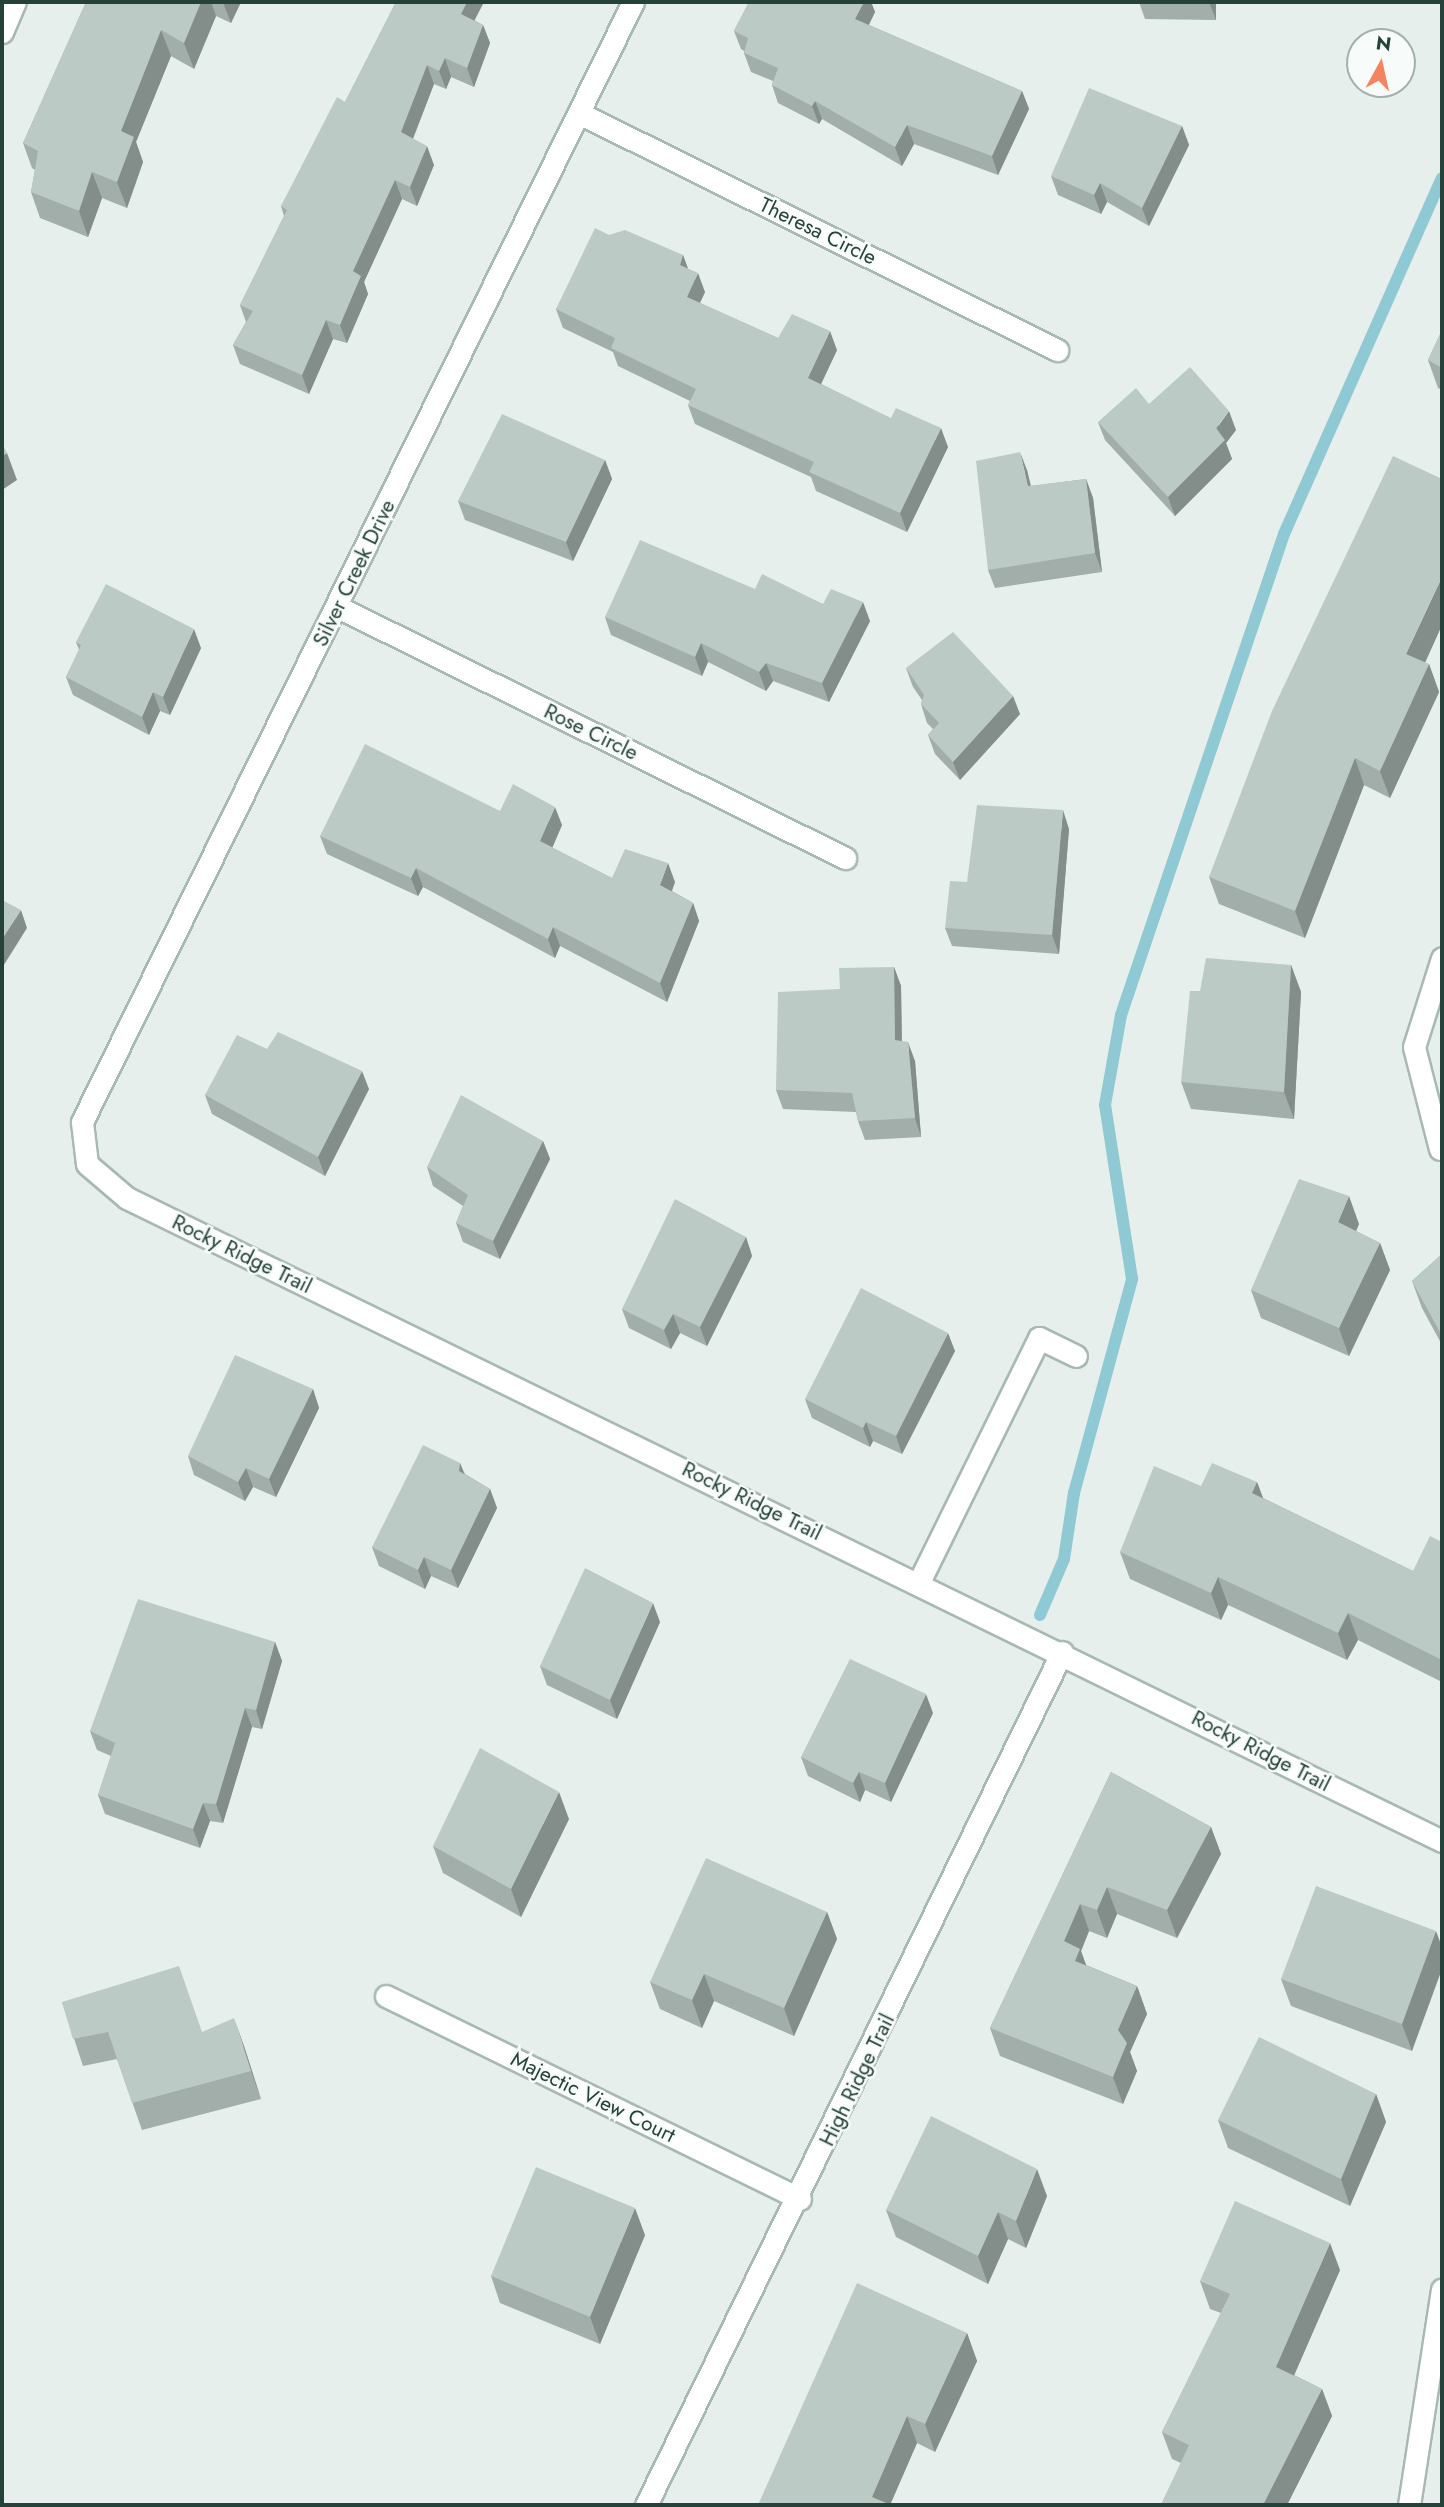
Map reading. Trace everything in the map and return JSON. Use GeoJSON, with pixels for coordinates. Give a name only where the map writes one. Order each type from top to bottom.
{"type":"FeatureCollection","features":[{"type":"Feature","properties":{"kind":"street"},"geometry":{"type":"LineString","coordinates":[[2,32],[15,2]]}},
{"type":"Feature","properties":{"kind":"street","name":"Silver Creek Drive"},"geometry":{"type":"LineString","coordinates":[[82,1144],[82,1122],[97,1090],[338,607],[633,2]]}},
{"type":"Feature","properties":{"kind":"street","name":"Theresa Circle"},"geometry":{"type":"LineString","coordinates":[[579,113],[1057,350]]}},
{"type":"Feature","properties":{"kind":"street","name":"Rose Circle"},"geometry":{"type":"LineString","coordinates":[[338,607],[845,858]]}},
{"type":"Feature","properties":{"kind":"street"},"geometry":{"type":"LineString","coordinates":[[1440,1149],[1414,1047],[1442,958]]}},
{"type":"Feature","properties":{"kind":"street","name":"Rocky Ridge Trail"},"geometry":{"type":"LineString","coordinates":[[82,1144],[97,1178],[127,1198],[919,1582],[1442,1841]]}},
{"type":"Feature","properties":{"kind":"street"},"geometry":{"type":"LineString","coordinates":[[919,1582],[1039,1338],[1076,1356]]}},
{"type":"Feature","properties":{"kind":"street","name":"High Ridge Trail"},"geometry":{"type":"LineString","coordinates":[[646,2505],[800,2199],[1062,1652]]}},
{"type":"Feature","properties":{"kind":"street","name":"Majectic View Court"},"geometry":{"type":"LineString","coordinates":[[386,1996],[800,2199]]}},
{"type":"Feature","properties":{"kind":"street"},"geometry":{"type":"LineString","coordinates":[[1409,2505],[1442,2290]]}},
{"type":"Feature","properties":{"kind":"building"},"geometry":{"type":"Polygon","coordinates":[[[86,2],[201,2],[184,43],[161,30],[121,131],[134,137],[117,182],[92,172],[79,211],[31,192],[38,151],[23,143],[86,2]]]}},
{"type":"Feature","properties":{"kind":"building"},"geometry":{"type":"Polygon","coordinates":[[[396,2],[467,2],[461,14],[483,25],[467,68],[445,58],[439,71],[427,65],[401,132],[427,146],[410,187],[395,180],[353,271],[361,276],[340,325],[326,320],[302,375],[233,345],[253,311],[240,305],[287,210],[281,206],[337,97],[345,102],[396,2]]]}},
{"type":"Feature","properties":{"kind":"building"},"geometry":{"type":"Polygon","coordinates":[[[749,2],[864,2],[855,19],[1022,91],[992,156],[907,125],[895,147],[815,101],[812,106],[772,85],[778,68],[744,53],[748,38],[734,31],[749,2]]]}},
{"type":"Feature","properties":{"kind":"building"},"geometry":{"type":"Polygon","coordinates":[[[1089,88],[1182,126],[1142,208],[1100,183],[1094,195],[1051,176],[1089,88]]]}},
{"type":"Feature","properties":{"kind":"building"},"geometry":{"type":"Polygon","coordinates":[[[595,228],[609,235],[625,230],[683,255],[680,265],[698,273],[687,297],[778,338],[792,314],[830,331],[808,378],[891,418],[896,408],[941,428],[900,513],[809,472],[814,462],[688,405],[696,389],[611,348],[615,338],[556,309],[595,228]]]}},
{"type":"Feature","properties":{"kind":"building"},"geometry":{"type":"Polygon","coordinates":[[[1442,330],[1442,368],[1428,360],[1442,330]]]}},
{"type":"Feature","properties":{"kind":"building"},"geometry":{"type":"Polygon","coordinates":[[[1190,367],[1229,411],[1216,428],[1225,440],[1168,497],[1098,422],[1136,388],[1149,404],[1190,367]]]}},
{"type":"Feature","properties":{"kind":"building"},"geometry":{"type":"Polygon","coordinates":[[[502,414],[605,460],[566,542],[458,501],[502,414]]]}},
{"type":"Feature","properties":{"kind":"building"},"geometry":{"type":"Polygon","coordinates":[[[2,443],[7,453],[2,456],[2,443]]]}},
{"type":"Feature","properties":{"kind":"building"},"geometry":{"type":"Polygon","coordinates":[[[1020,452],[1028,486],[1086,479],[1095,553],[988,570],[976,461],[1020,452]]]}},
{"type":"Feature","properties":{"kind":"building"},"geometry":{"type":"Polygon","coordinates":[[[1393,456],[1442,479],[1442,577],[1406,654],[1429,664],[1380,771],[1355,758],[1295,911],[1209,877],[1272,711],[1393,456]]]}},
{"type":"Feature","properties":{"kind":"building"},"geometry":{"type":"Polygon","coordinates":[[[640,540],[755,589],[762,574],[823,604],[831,589],[863,602],[822,683],[766,663],[759,672],[701,643],[695,657],[605,617],[640,540]]]}},
{"type":"Feature","properties":{"kind":"building"},"geometry":{"type":"Polygon","coordinates":[[[106,584],[194,629],[163,697],[153,692],[142,717],[66,677],[81,645],[76,642],[106,584]]]}},
{"type":"Feature","properties":{"kind":"building"},"geometry":{"type":"Polygon","coordinates":[[[953,632],[1013,696],[953,762],[928,735],[939,723],[921,704],[924,695],[906,668],[953,632]]]}},
{"type":"Feature","properties":{"kind":"building"},"geometry":{"type":"Polygon","coordinates":[[[365,744],[500,811],[513,784],[555,807],[540,841],[612,878],[625,849],[668,863],[660,885],[693,903],[660,983],[553,927],[548,939],[416,868],[411,878],[320,836],[365,744]]]}},
{"type":"Feature","properties":{"kind":"building"},"geometry":{"type":"Polygon","coordinates":[[[977,805],[1063,810],[1052,935],[945,928],[950,881],[967,882],[977,805]]]}},
{"type":"Feature","properties":{"kind":"building"},"geometry":{"type":"Polygon","coordinates":[[[2,900],[21,910],[2,939],[2,900]]]}},
{"type":"Feature","properties":{"kind":"building"},"geometry":{"type":"Polygon","coordinates":[[[1206,958],[1291,965],[1284,1092],[1181,1082],[1190,991],[1200,991],[1206,958]]]}},
{"type":"Feature","properties":{"kind":"building"},"geometry":{"type":"Polygon","coordinates":[[[894,967],[895,1040],[908,1042],[915,1118],[858,1121],[852,1093],[776,1090],[778,992],[840,989],[839,968],[894,967]]]}},
{"type":"Feature","properties":{"kind":"building"},"geometry":{"type":"Polygon","coordinates":[[[278,1032],[362,1071],[318,1157],[205,1095],[237,1035],[267,1049],[278,1032]]]}},
{"type":"Feature","properties":{"kind":"building"},"geometry":{"type":"Polygon","coordinates":[[[461,1095],[543,1141],[493,1241],[456,1223],[468,1195],[427,1167],[461,1095]]]}},
{"type":"Feature","properties":{"kind":"building"},"geometry":{"type":"Polygon","coordinates":[[[1299,1179],[1349,1196],[1338,1222],[1380,1243],[1339,1328],[1251,1290],[1299,1179]]]}},
{"type":"Feature","properties":{"kind":"building"},"geometry":{"type":"Polygon","coordinates":[[[675,1199],[746,1237],[700,1327],[673,1314],[664,1330],[622,1309],[675,1199]]]}},
{"type":"Feature","properties":{"kind":"building"},"geometry":{"type":"Polygon","coordinates":[[[1442,1254],[1442,1336],[1412,1281],[1442,1254]]]}},
{"type":"Feature","properties":{"kind":"building"},"geometry":{"type":"Polygon","coordinates":[[[861,1288],[948,1333],[896,1436],[866,1422],[863,1428],[805,1399],[861,1288]]]}},
{"type":"Feature","properties":{"kind":"building"},"geometry":{"type":"Polygon","coordinates":[[[235,1355],[313,1389],[269,1479],[246,1468],[238,1482],[188,1456],[235,1355]]]}},
{"type":"Feature","properties":{"kind":"building"},"geometry":{"type":"Polygon","coordinates":[[[423,1445],[460,1463],[459,1471],[490,1489],[451,1570],[424,1557],[418,1570],[372,1547],[423,1445]]]}},
{"type":"Feature","properties":{"kind":"building"},"geometry":{"type":"Polygon","coordinates":[[[1212,1463],[1257,1482],[1252,1493],[1413,1571],[1430,1536],[1442,1542],[1442,1660],[1348,1613],[1338,1633],[1218,1577],[1211,1593],[1120,1552],[1154,1466],[1201,1486],[1212,1463]]]}},
{"type":"Feature","properties":{"kind":"building"},"geometry":{"type":"Polygon","coordinates":[[[585,1568],[653,1603],[610,1700],[540,1666],[585,1568]]]}},
{"type":"Feature","properties":{"kind":"building"},"geometry":{"type":"Polygon","coordinates":[[[138,1599],[275,1642],[256,1710],[245,1708],[216,1804],[203,1803],[193,1829],[98,1795],[115,1743],[90,1731],[138,1599]]]}},
{"type":"Feature","properties":{"kind":"building"},"geometry":{"type":"Polygon","coordinates":[[[850,1659],[926,1694],[885,1783],[859,1772],[853,1783],[801,1757],[850,1659]]]}},
{"type":"Feature","properties":{"kind":"building"},"geometry":{"type":"Polygon","coordinates":[[[480,1748],[559,1792],[511,1889],[433,1846],[480,1748]]]}},
{"type":"Feature","properties":{"kind":"building"},"geometry":{"type":"Polygon","coordinates":[[[1111,1772],[1211,1827],[1167,1910],[1107,1887],[1097,1910],[1080,1904],[1064,1941],[1080,1949],[1075,1961],[1137,1986],[1118,2030],[1127,2043],[1113,2077],[990,2028],[1111,1772]]]}},
{"type":"Feature","properties":{"kind":"building"},"geometry":{"type":"Polygon","coordinates":[[[706,1858],[827,1912],[784,2008],[704,1974],[692,2000],[650,1982],[706,1858]]]}},
{"type":"Feature","properties":{"kind":"building"},"geometry":{"type":"Polygon","coordinates":[[[1316,1886],[1436,1931],[1402,2024],[1281,1979],[1316,1886]]]}},
{"type":"Feature","properties":{"kind":"building"},"geometry":{"type":"Polygon","coordinates":[[[179,1966],[202,2032],[234,2018],[251,2071],[132,2103],[108,2032],[73,2039],[62,2002],[179,1966]]]}},
{"type":"Feature","properties":{"kind":"building"},"geometry":{"type":"Polygon","coordinates":[[[1259,2037],[1376,2094],[1341,2179],[1218,2120],[1259,2037]]]}},
{"type":"Feature","properties":{"kind":"building"},"geometry":{"type":"Polygon","coordinates":[[[931,2116],[1037,2169],[1016,2221],[998,2212],[978,2256],[886,2210],[931,2116]]]}},
{"type":"Feature","properties":{"kind":"building"},"geometry":{"type":"Polygon","coordinates":[[[536,2167],[635,2208],[590,2317],[491,2276],[536,2167]]]}},
{"type":"Feature","properties":{"kind":"building"},"geometry":{"type":"Polygon","coordinates":[[[1235,2201],[1330,2243],[1276,2367],[1322,2389],[1263,2505],[1161,2505],[1189,2445],[1162,2432],[1230,2294],[1200,2281],[1235,2201]]]}},
{"type":"Feature","properties":{"kind":"building"},"geometry":{"type":"Polygon","coordinates":[[[857,2283],[967,2333],[925,2424],[907,2416],[872,2497],[891,2505],[758,2505],[857,2283]]]}},
{"type":"Feature","properties":{"kind":"waterway"},"geometry":{"type":"LineString","coordinates":[[1040,1615],[1064,1559],[1074,1493],[1132,1279],[1105,1105],[1121,1015],[1284,534],[1442,178]]}}]}
